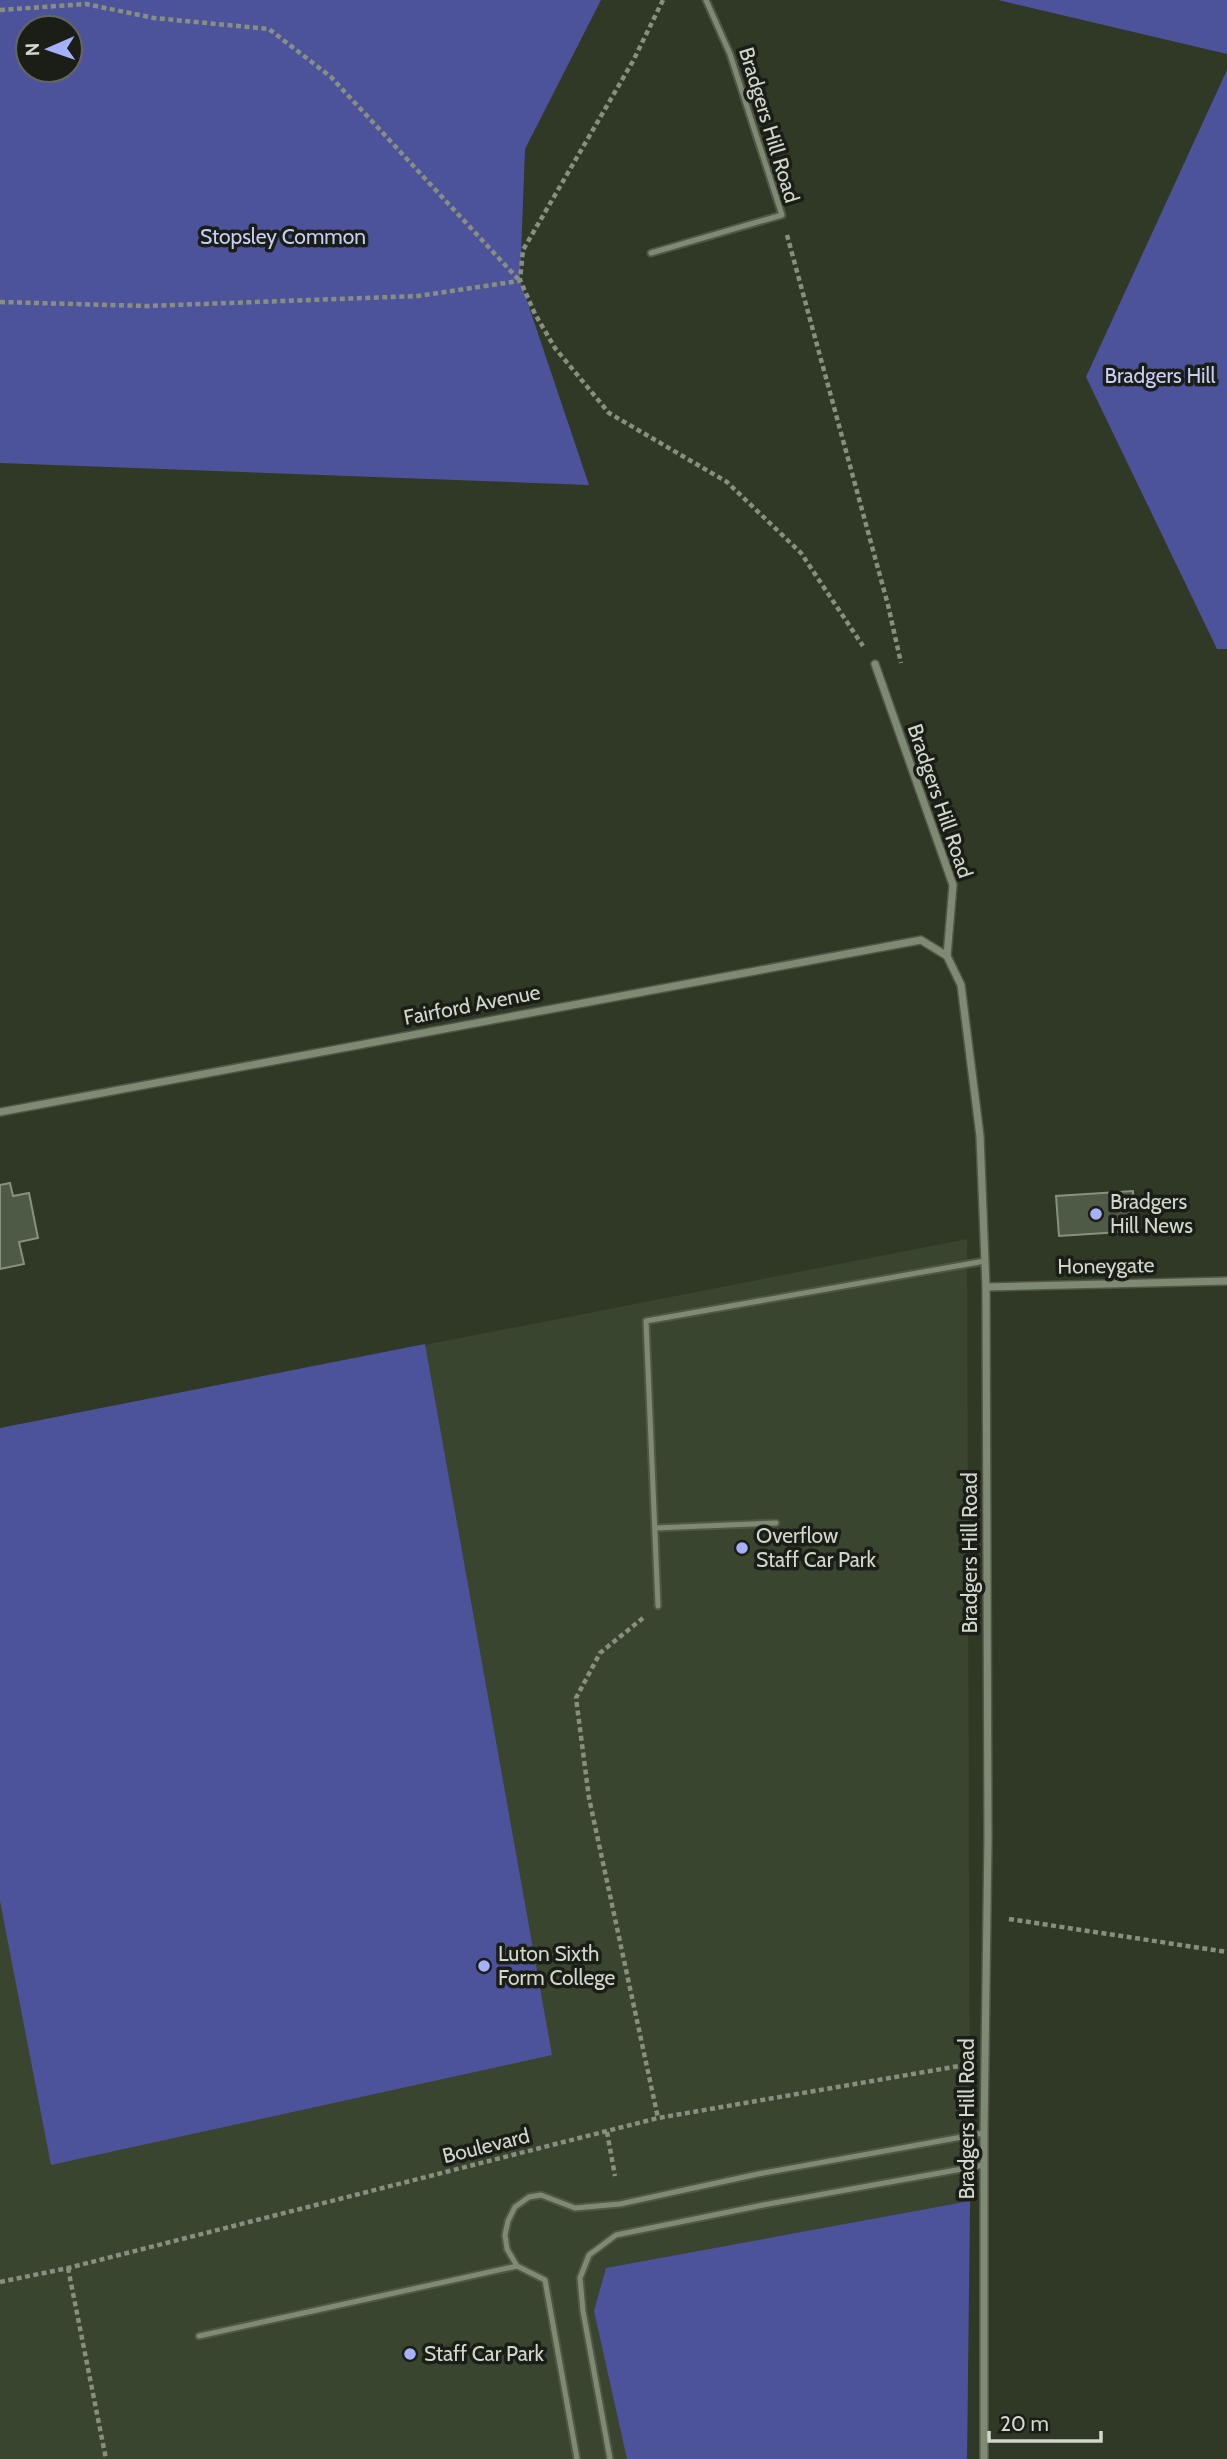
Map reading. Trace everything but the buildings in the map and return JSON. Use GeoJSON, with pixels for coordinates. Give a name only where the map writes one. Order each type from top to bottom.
{"type":"FeatureCollection","features":[{"type":"Feature","properties":{"kind":"street","name":"Bradgers Hill Road"},"geometry":{"type":"LineString","coordinates":[[875,664],[953,885],[947,956],[961,985],[980,1136],[986,1287],[984,2459]]}},
{"type":"Feature","properties":{"kind":"street","name":"Fairford Avenue"},"geometry":{"type":"LineString","coordinates":[[0,1112],[920,940],[947,956]]}},
{"type":"Feature","properties":{"kind":"street","name":"Honeygate"},"geometry":{"type":"LineString","coordinates":[[986,1287],[1227,1281]]}},
{"type":"Feature","properties":{"kind":"lane","name":"Bradgers Hill Road"},"geometry":{"type":"LineString","coordinates":[[651,253],[782,215],[730,54],[706,0]]}},
{"type":"Feature","properties":{"kind":"lane"},"geometry":{"type":"LineString","coordinates":[[658,1606],[646,1321],[985,1261]]}},
{"type":"Feature","properties":{"kind":"lane"},"geometry":{"type":"LineString","coordinates":[[655,1528],[776,1523]]}},
{"type":"Feature","properties":{"kind":"lane"},"geometry":{"type":"LineString","coordinates":[[517,2266],[507,2249],[505,2235],[515,2207],[529,2197],[541,2195],[575,2208],[620,2204],[758,2174],[984,2133]]}},
{"type":"Feature","properties":{"kind":"lane"},"geometry":{"type":"LineString","coordinates":[[610,2459],[579,2278],[589,2255],[616,2235],[984,2165]]}},
{"type":"Feature","properties":{"kind":"lane"},"geometry":{"type":"LineString","coordinates":[[199,2336],[517,2266],[534,2272],[545,2280],[578,2459]]}},
{"type":"Feature","properties":{"kind":"path"},"geometry":{"type":"LineString","coordinates":[[520,281],[523,250],[633,61],[663,0]]}},
{"type":"Feature","properties":{"kind":"path"},"geometry":{"type":"LineString","coordinates":[[0,10],[86,4],[154,18],[269,29],[331,77],[520,281],[555,348],[609,412],[727,482],[801,553],[875,664]]}},
{"type":"Feature","properties":{"kind":"path"},"geometry":{"type":"LineString","coordinates":[[782,215],[888,605],[903,670]]}},
{"type":"Feature","properties":{"kind":"path"},"geometry":{"type":"LineString","coordinates":[[0,302],[147,306],[418,296],[520,281]]}},
{"type":"Feature","properties":{"kind":"path"},"geometry":{"type":"LineString","coordinates":[[658,1606],[600,1653],[576,1698],[589,1798],[658,2119]]}},
{"type":"Feature","properties":{"kind":"path"},"geometry":{"type":"LineString","coordinates":[[987,1915],[1227,1952]]}},
{"type":"Feature","properties":{"kind":"path","name":"Boulevard"},"geometry":{"type":"LineString","coordinates":[[0,2281],[68,2268],[658,2119],[985,2061]]}},
{"type":"Feature","properties":{"kind":"path"},"geometry":{"type":"LineString","coordinates":[[607,2132],[615,2176]]}},
{"type":"Feature","properties":{"kind":"path"},"geometry":{"type":"LineString","coordinates":[[68,2268],[106,2459]]}},
{"type":"Feature","properties":{"kind":"shaded area","name":"Luton Sixth Form College"},"geometry":{"type":"Polygon","coordinates":[[[967,1239],[970,2201],[967,2459],[0,2459],[0,1428],[967,1239]]]}},
{"type":"Feature","properties":{"kind":"green space","name":"Stopsley Common"},"geometry":{"type":"Polygon","coordinates":[[[0,0],[601,0],[525,149],[520,280],[589,485],[0,463],[0,0]]]}},
{"type":"Feature","properties":{"kind":"green space"},"geometry":{"type":"Polygon","coordinates":[[[998,0],[1227,0],[1227,54],[998,0]]]}},
{"type":"Feature","properties":{"kind":"green space","name":"Bradgers Hill"},"geometry":{"type":"Polygon","coordinates":[[[1227,70],[1227,649],[1217,649],[1086,377],[1227,70]]]}},
{"type":"Feature","properties":{"kind":"green space"},"geometry":{"type":"Polygon","coordinates":[[[425,1344],[552,2055],[51,2165],[0,1901],[0,1428],[425,1344]]]}},
{"type":"Feature","properties":{"kind":"green space"},"geometry":{"type":"Polygon","coordinates":[[[970,2201],[967,2459],[627,2459],[594,2311],[606,2268],[970,2201]]]}},
{"type":"Feature","properties":{"kind":"place","name":"Bradgers Hill News"},"geometry":{"type":"Point","coordinates":[1096,1214]}},
{"type":"Feature","properties":{"kind":"place","name":"Overflow Staff Car Park"},"geometry":{"type":"Point","coordinates":[742,1548]}},
{"type":"Feature","properties":{"kind":"place","name":"Luton Sixth Form College"},"geometry":{"type":"Point","coordinates":[484,1966]}},
{"type":"Feature","properties":{"kind":"place","name":"Staff Car Park"},"geometry":{"type":"Point","coordinates":[410,2354]}}]}
